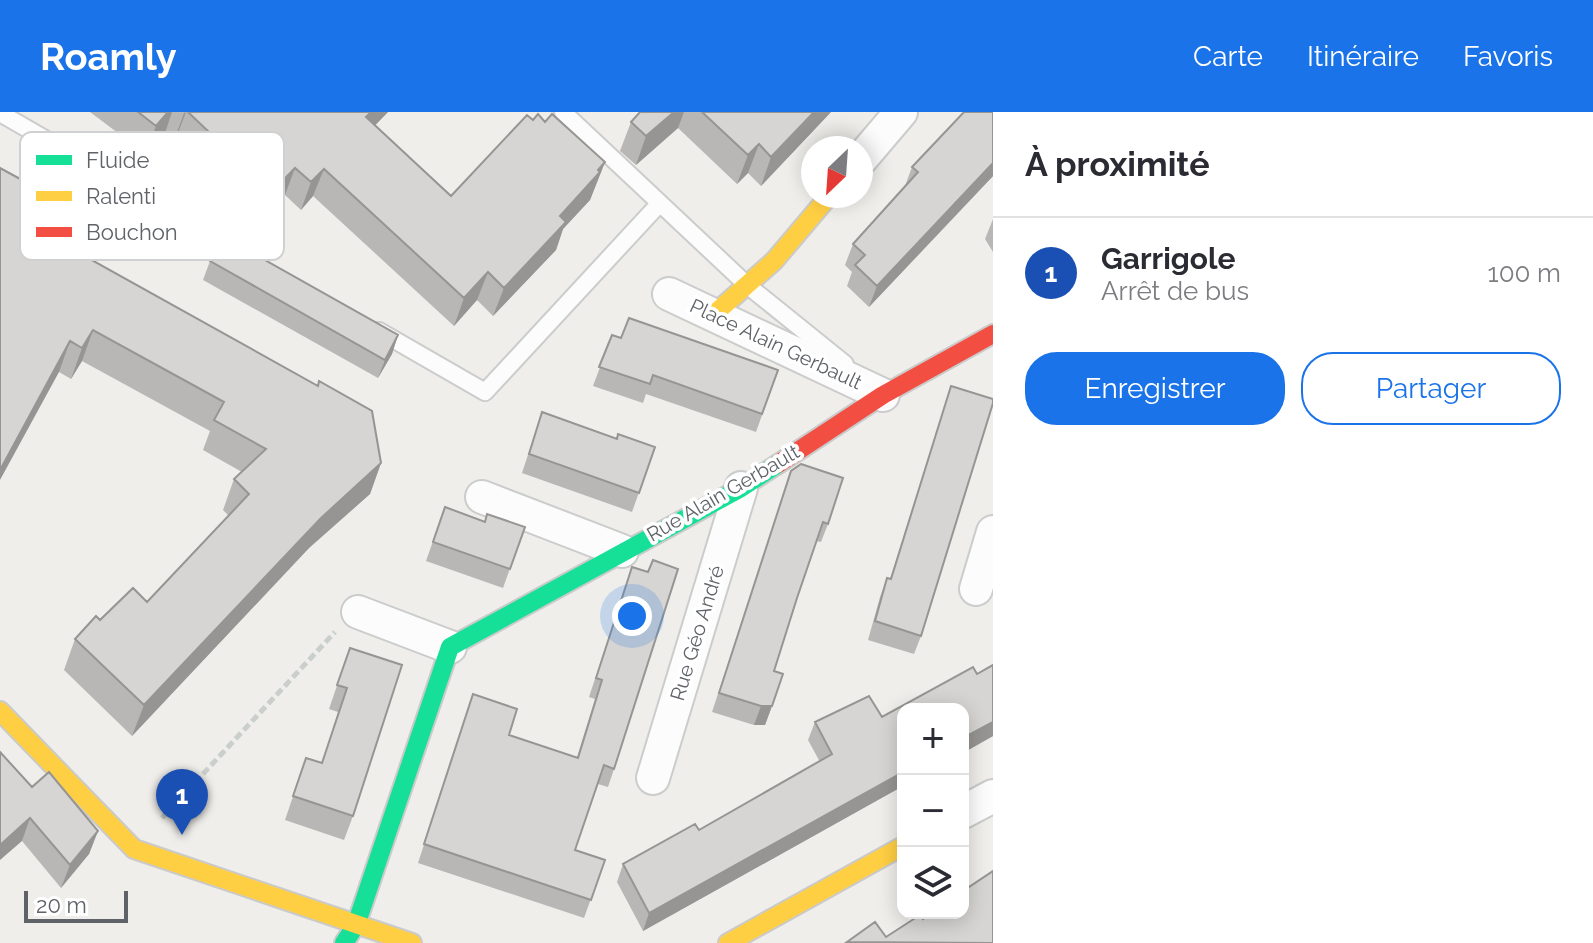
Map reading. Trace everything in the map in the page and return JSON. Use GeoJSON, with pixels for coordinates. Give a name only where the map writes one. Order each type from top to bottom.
{"type":"FeatureCollection","features":[{"type":"Feature","properties":{"kind":"street"},"geometry":{"type":"LineString","coordinates":[[873,145],[901,112]]}},
{"type":"Feature","properties":{"kind":"street"},"geometry":{"type":"LineString","coordinates":[[713,315],[774,261],[819,208]]}},
{"type":"Feature","properties":{"kind":"street","name":"Place Alain Gerbault"},"geometry":{"type":"LineString","coordinates":[[669,294],[883,395]]}},
{"type":"Feature","properties":{"kind":"street","name":"Rue Alain Gerbault"},"geometry":{"type":"LineString","coordinates":[[450,647],[741,488],[883,395],[993,334]]}},
{"type":"Feature","properties":{"kind":"street","name":"Rue Géo André"},"geometry":{"type":"LineString","coordinates":[[653,778],[741,488]]}},
{"type":"Feature","properties":{"kind":"street"},"geometry":{"type":"LineString","coordinates":[[482,497],[622,551]]}},
{"type":"Feature","properties":{"kind":"street"},"geometry":{"type":"LineString","coordinates":[[976,589],[993,532]]}},
{"type":"Feature","properties":{"kind":"street"},"geometry":{"type":"LineString","coordinates":[[344,943],[356,925],[450,647],[358,612]]}},
{"type":"Feature","properties":{"kind":"street"},"geometry":{"type":"LineString","coordinates":[[0,711],[134,849],[412,943]]}},
{"type":"Feature","properties":{"kind":"street"},"geometry":{"type":"LineString","coordinates":[[969,809],[993,796]]}},
{"type":"Feature","properties":{"kind":"street"},"geometry":{"type":"LineString","coordinates":[[728,943],[901,847]]}},
{"type":"Feature","properties":{"kind":"lane"},"geometry":{"type":"LineString","coordinates":[[563,112],[747,285],[883,395]]}},
{"type":"Feature","properties":{"kind":"lane"},"geometry":{"type":"LineString","coordinates":[[0,113],[33,132]]}},
{"type":"Feature","properties":{"kind":"lane"},"geometry":{"type":"LineString","coordinates":[[363,322],[485,392],[660,203]]}},
{"type":"Feature","properties":{"kind":"path"},"geometry":{"type":"LineString","coordinates":[[158,822],[327,640],[358,612]]}},
{"type":"Feature","properties":{"kind":"building"},"geometry":{"type":"Polygon","coordinates":[[[138,112],[168,112],[156,126],[138,112]]]}},
{"type":"Feature","properties":{"kind":"building"},"geometry":{"type":"Polygon","coordinates":[[[188,112],[371,112],[366,117],[451,196],[527,115],[533,120],[538,114],[545,122],[552,114],[605,162],[598,170],[600,172],[560,216],[566,222],[504,288],[488,272],[464,298],[324,169],[311,182],[295,168],[284,179],[284,132],[209,132],[188,112]]]}},
{"type":"Feature","properties":{"kind":"building"},"geometry":{"type":"Polygon","coordinates":[[[640,112],[674,112],[646,136],[631,122],[640,112]]]}},
{"type":"Feature","properties":{"kind":"building"},"geometry":{"type":"Polygon","coordinates":[[[702,112],[814,112],[771,157],[759,144],[748,155],[702,112]]]}},
{"type":"Feature","properties":{"kind":"building"},"geometry":{"type":"Polygon","coordinates":[[[964,112],[993,112],[993,163],[877,286],[855,265],[865,255],[853,244],[918,172],[912,167],[964,112]]]}},
{"type":"Feature","properties":{"kind":"building"},"geometry":{"type":"Polygon","coordinates":[[[0,168],[20,179],[20,260],[92,260],[318,386],[319,381],[372,411],[381,463],[321,518],[144,705],[75,639],[96,616],[100,620],[133,588],[147,602],[249,494],[234,479],[266,449],[214,420],[224,402],[93,330],[82,348],[70,341],[0,470],[0,168]]]}},
{"type":"Feature","properties":{"kind":"building"},"geometry":{"type":"Polygon","coordinates":[[[265,260],[398,335],[385,360],[210,261],[265,260]]]}},
{"type":"Feature","properties":{"kind":"building"},"geometry":{"type":"Polygon","coordinates":[[[629,318],[778,370],[762,414],[653,375],[650,384],[599,367],[612,335],[621,338],[629,318]]]}},
{"type":"Feature","properties":{"kind":"building"},"geometry":{"type":"Polygon","coordinates":[[[951,386],[993,399],[993,403],[921,636],[875,621],[951,386]]]}},
{"type":"Feature","properties":{"kind":"building"},"geometry":{"type":"Polygon","coordinates":[[[542,412],[617,439],[618,434],[655,447],[639,493],[529,454],[542,412]]]}},
{"type":"Feature","properties":{"kind":"building"},"geometry":{"type":"Polygon","coordinates":[[[801,464],[843,478],[828,524],[823,522],[774,671],[783,674],[772,706],[761,706],[719,693],[791,471],[801,464]]]}},
{"type":"Feature","properties":{"kind":"building"},"geometry":{"type":"Polygon","coordinates":[[[445,507],[485,522],[487,514],[525,527],[510,569],[433,542],[445,507]]]}},
{"type":"Feature","properties":{"kind":"building"},"geometry":{"type":"Polygon","coordinates":[[[653,560],[678,569],[614,769],[604,765],[575,850],[605,860],[591,900],[424,844],[473,694],[517,709],[509,735],[578,758],[602,680],[596,678],[632,567],[648,572],[653,560]]]}},
{"type":"Feature","properties":{"kind":"building"},"geometry":{"type":"Polygon","coordinates":[[[350,648],[402,665],[353,816],[293,796],[306,758],[322,763],[347,688],[337,685],[350,648]]]}},
{"type":"Feature","properties":{"kind":"building"},"geometry":{"type":"Polygon","coordinates":[[[993,665],[993,722],[969,735],[969,703],[907,703],[973,667],[977,674],[993,665]]]}},
{"type":"Feature","properties":{"kind":"building"},"geometry":{"type":"Polygon","coordinates":[[[869,696],[882,717],[897,709],[897,775],[649,913],[623,864],[695,824],[699,830],[832,754],[815,722],[869,696]]]}},
{"type":"Feature","properties":{"kind":"building"},"geometry":{"type":"Polygon","coordinates":[[[0,752],[32,787],[49,772],[98,831],[70,865],[30,818],[0,845],[0,752]]]}},
{"type":"Feature","properties":{"kind":"building"},"geometry":{"type":"Polygon","coordinates":[[[993,871],[993,943],[847,942],[875,922],[886,937],[914,919],[969,919],[969,887],[993,871]]]}},
{"type":"Feature","properties":{"kind":"traffic: fast"},"geometry":{"type":"LineString","coordinates":[[344,943],[356,925],[450,647],[741,488],[778,464]]}},
{"type":"Feature","properties":{"kind":"traffic: slow"},"geometry":{"type":"LineString","coordinates":[[713,315],[774,261],[819,208]]}},
{"type":"Feature","properties":{"kind":"traffic: slow"},"geometry":{"type":"LineString","coordinates":[[0,711],[134,849],[412,943]]}},
{"type":"Feature","properties":{"kind":"traffic: slow"},"geometry":{"type":"LineString","coordinates":[[728,943],[901,847]]}},
{"type":"Feature","properties":{"kind":"traffic: jam"},"geometry":{"type":"LineString","coordinates":[[778,464],[883,395],[993,334]]}},
{"type":"Feature","properties":{"kind":"place","name":"Garrigole"},"geometry":{"type":"Point","coordinates":[182,835]}}]}
